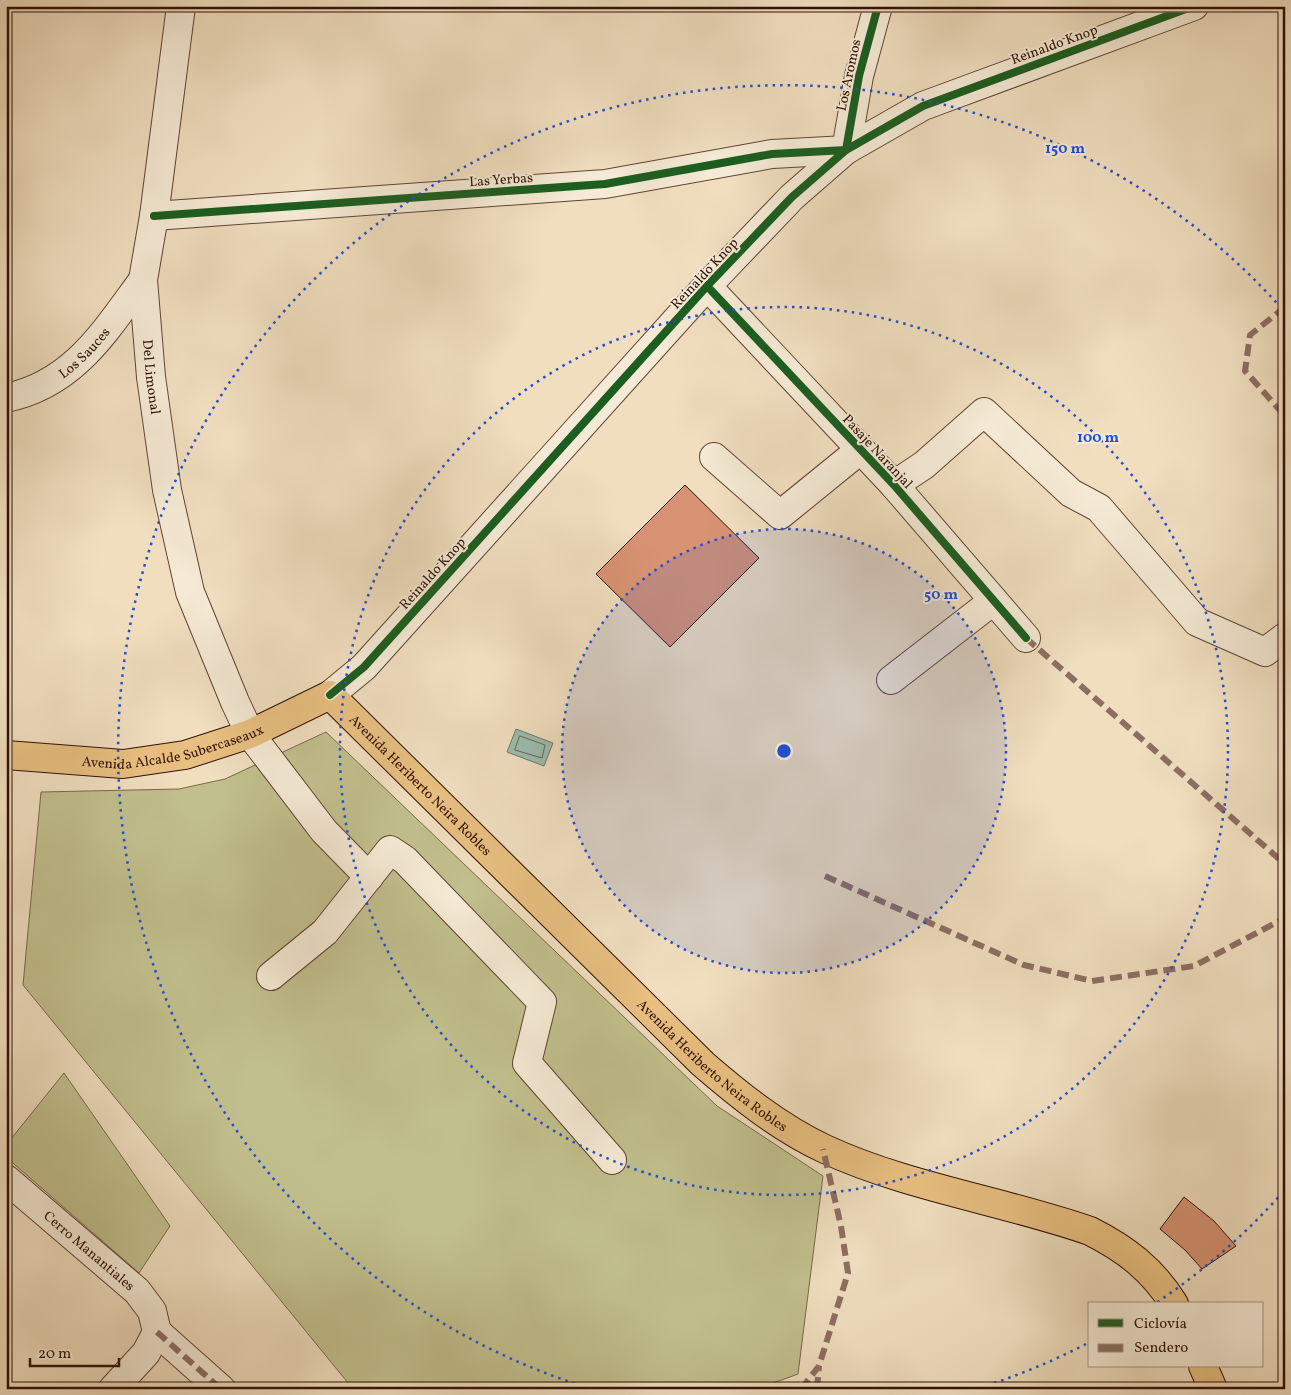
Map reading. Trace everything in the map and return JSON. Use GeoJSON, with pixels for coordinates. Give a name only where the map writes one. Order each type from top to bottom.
{"type":"FeatureCollection","features":[{"type":"Feature","properties":{"kind":"main road","name":"Avenida Alcalde Subercaseaux"},"geometry":{"type":"LineString","coordinates":[[6,755],[123,764],[185,755],[250,734],[330,695]]}},
{"type":"Feature","properties":{"kind":"main road","name":"Avenida Heriberto Neira Robles"},"geometry":{"type":"LineString","coordinates":[[330,695],[703,1064],[742,1097],[782,1125],[823,1149],[866,1166],[1090,1231],[1114,1243],[1136,1259],[1152,1274],[1173,1302]]}},
{"type":"Feature","properties":{"kind":"main road"},"geometry":{"type":"LineString","coordinates":[[1204,1368],[1213,1389]]}},
{"type":"Feature","properties":{"kind":"street","name":"Del Limonal"},"geometry":{"type":"LineString","coordinates":[[181,6],[154,216],[143,280],[151,377],[167,490],[190,592],[250,734],[324,831],[369,876]]}},
{"type":"Feature","properties":{"kind":"street","name":"Los Aromos"},"geometry":{"type":"LineString","coordinates":[[846,150],[859,76],[878,6]]}},
{"type":"Feature","properties":{"kind":"street","name":"Reinaldo Knop"},"geometry":{"type":"LineString","coordinates":[[330,695],[370,660],[707,286],[792,198],[846,150],[923,106],[1194,6]]}},
{"type":"Feature","properties":{"kind":"street","name":"Las Yerbas"},"geometry":{"type":"LineString","coordinates":[[154,216],[604,184],[772,154],[846,150]]}},
{"type":"Feature","properties":{"kind":"street","name":"Los Sauces"},"geometry":{"type":"LineString","coordinates":[[6,398],[18,396],[58,377],[90,351],[143,280]]}},
{"type":"Feature","properties":{"kind":"street","name":"Pasaje Naranjal"},"geometry":{"type":"LineString","coordinates":[[707,286],[894,485],[1026,638]]}},
{"type":"Feature","properties":{"kind":"street"},"geometry":{"type":"LineString","coordinates":[[894,485],[924,465],[984,412],[1071,493],[1099,508],[1197,622],[1266,652],[1285,637]]}},
{"type":"Feature","properties":{"kind":"street"},"geometry":{"type":"LineString","coordinates":[[714,457],[780,515],[860,450]]}},
{"type":"Feature","properties":{"kind":"street"},"geometry":{"type":"LineString","coordinates":[[891,680],[993,601]]}},
{"type":"Feature","properties":{"kind":"street"},"geometry":{"type":"LineString","coordinates":[[271,976],[326,932],[390,850],[405,860],[542,1002],[527,1063],[612,1160]]}},
{"type":"Feature","properties":{"kind":"street","name":"Cerro Manantiales"},"geometry":{"type":"LineString","coordinates":[[6,1179],[137,1290],[152,1311],[157,1332]]}},
{"type":"Feature","properties":{"kind":"street"},"geometry":{"type":"LineString","coordinates":[[113,1389],[146,1353],[157,1332],[221,1389]]}},
{"type":"Feature","properties":{"kind":"shaded area"},"geometry":{"type":"Polygon","coordinates":[[[326,732],[717,1106],[823,1176],[798,1374],[757,1389],[353,1389],[23,985],[41,792],[179,789],[225,779],[326,732]]]}},
{"type":"Feature","properties":{"kind":"shaded area"},"geometry":{"type":"Polygon","coordinates":[[[64,1073],[170,1226],[139,1273],[6,1157],[6,1145],[64,1073]]]}},
{"type":"Feature","properties":{"kind":"water"},"geometry":{"type":"Polygon","coordinates":[[[516,729],[553,743],[544,766],[507,752],[516,729]]]}},
{"type":"Feature","properties":{"kind":"building"},"geometry":{"type":"Polygon","coordinates":[[[685,485],[759,558],[670,647],[596,574],[685,485]]]}},
{"type":"Feature","properties":{"kind":"building"},"geometry":{"type":"Polygon","coordinates":[[[1184,1197],[1214,1221],[1236,1246],[1202,1269],[1185,1250],[1160,1229],[1184,1197]]]}},
{"type":"Feature","properties":{"kind":"marked path"},"geometry":{"type":"LineString","coordinates":[[1285,307],[1250,335],[1245,371],[1285,416]]}},
{"type":"Feature","properties":{"kind":"marked path"},"geometry":{"type":"LineString","coordinates":[[1026,638],[1285,864]]}},
{"type":"Feature","properties":{"kind":"marked path"},"geometry":{"type":"LineString","coordinates":[[825,876],[1024,965],[1092,981],[1194,966],[1285,918]]}},
{"type":"Feature","properties":{"kind":"marked path"},"geometry":{"type":"LineString","coordinates":[[801,1389],[819,1366],[848,1273],[841,1226],[823,1149]]}},
{"type":"Feature","properties":{"kind":"marked path"},"geometry":{"type":"LineString","coordinates":[[157,1332],[221,1389]]}},
{"type":"Feature","properties":{"kind":"marked path"},"geometry":{"type":"LineString","coordinates":[[817,1389],[819,1366]]}},
{"type":"Feature","properties":{"kind":"cycle path"},"geometry":{"type":"LineString","coordinates":[[154,216],[605,184],[772,154],[846,150],[859,76],[878,6]]}},
{"type":"Feature","properties":{"kind":"cycle path"},"geometry":{"type":"LineString","coordinates":[[330,695],[364,667],[707,286],[792,197],[846,150],[923,106],[1194,6]]}},
{"type":"Feature","properties":{"kind":"cycle path"},"geometry":{"type":"LineString","coordinates":[[707,286],[894,485],[1026,638]]}}]}
